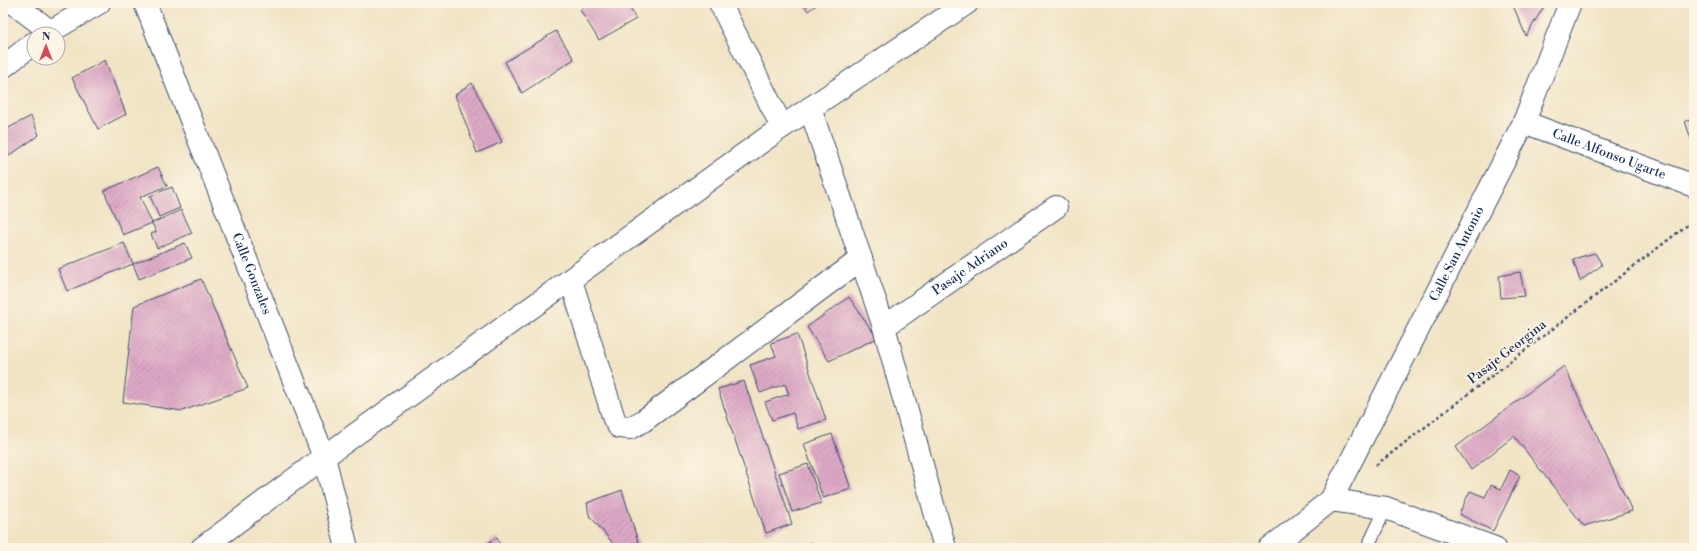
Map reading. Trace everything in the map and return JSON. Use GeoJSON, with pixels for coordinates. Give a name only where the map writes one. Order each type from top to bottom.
{"type":"FeatureCollection","features":[{"type":"Feature","properties":{"kind":"street"},"geometry":{"type":"LineString","coordinates":[[13,3],[34,26]]}},
{"type":"Feature","properties":{"kind":"street"},"geometry":{"type":"LineString","coordinates":[[60,26],[99,3]]}},
{"type":"Feature","properties":{"kind":"street","name":"Calle Gonzales"},"geometry":{"type":"LineString","coordinates":[[145,3],[324,457],[347,548]]}},
{"type":"Feature","properties":{"kind":"street"},"geometry":{"type":"LineString","coordinates":[[720,3],[782,127]]}},
{"type":"Feature","properties":{"kind":"street"},"geometry":{"type":"LineString","coordinates":[[202,548],[324,457],[782,127],[967,3]]}},
{"type":"Feature","properties":{"kind":"street","name":"Calle San Antonio"},"geometry":{"type":"LineString","coordinates":[[1331,500],[1524,122],[1570,3]]}},
{"type":"Feature","properties":{"kind":"street"},"geometry":{"type":"LineString","coordinates":[[3,67],[26,49]]}},
{"type":"Feature","properties":{"kind":"street"},"geometry":{"type":"LineString","coordinates":[[810,108],[884,327],[945,548]]}},
{"type":"Feature","properties":{"kind":"street","name":"Calle Alfonso Ugarte"},"geometry":{"type":"LineString","coordinates":[[1524,122],[1694,186]]}},
{"type":"Feature","properties":{"kind":"street","name":"Pasaje Adriano"},"geometry":{"type":"LineString","coordinates":[[884,327],[1056,207]]}},
{"type":"Feature","properties":{"kind":"street"},"geometry":{"type":"LineString","coordinates":[[570,280],[614,419],[619,427],[630,428],[650,416],[861,259]]}},
{"type":"Feature","properties":{"kind":"street"},"geometry":{"type":"LineString","coordinates":[[1270,548],[1331,500],[1386,508],[1495,548]]}},
{"type":"Feature","properties":{"kind":"lane"},"geometry":{"type":"LineString","coordinates":[[1367,548],[1386,508]]}},
{"type":"Feature","properties":{"kind":"path","name":"Pasaje Georgina"},"geometry":{"type":"LineString","coordinates":[[1375,466],[1694,220]]}},
{"type":"Feature","properties":{"kind":"building"},"geometry":{"type":"Polygon","coordinates":[[[592,3],[627,3],[636,19],[599,40],[580,10],[592,3]]]}},
{"type":"Feature","properties":{"kind":"building"},"geometry":{"type":"Polygon","coordinates":[[[803,3],[819,3],[808,11],[803,3]]]}},
{"type":"Feature","properties":{"kind":"building"},"geometry":{"type":"Polygon","coordinates":[[[1512,3],[1546,3],[1526,36],[1512,3]]]}},
{"type":"Feature","properties":{"kind":"building"},"geometry":{"type":"Polygon","coordinates":[[[556,31],[574,59],[522,93],[505,62],[556,31]]]}},
{"type":"Feature","properties":{"kind":"building"},"geometry":{"type":"Polygon","coordinates":[[[105,60],[126,114],[98,129],[72,78],[105,60]]]}},
{"type":"Feature","properties":{"kind":"building"},"geometry":{"type":"Polygon","coordinates":[[[472,83],[502,142],[477,153],[455,95],[472,83]]]}},
{"type":"Feature","properties":{"kind":"building"},"geometry":{"type":"Polygon","coordinates":[[[31,116],[39,135],[3,160],[3,131],[31,116]]]}},
{"type":"Feature","properties":{"kind":"building"},"geometry":{"type":"Polygon","coordinates":[[[1694,120],[1694,148],[1685,121],[1694,120]]]}},
{"type":"Feature","properties":{"kind":"building"},"geometry":{"type":"Polygon","coordinates":[[[158,167],[167,186],[140,197],[152,223],[123,235],[104,191],[158,167]]]}},
{"type":"Feature","properties":{"kind":"building"},"geometry":{"type":"Polygon","coordinates":[[[172,187],[180,208],[159,217],[150,196],[172,187]]]}},
{"type":"Feature","properties":{"kind":"building"},"geometry":{"type":"Polygon","coordinates":[[[181,210],[192,233],[157,248],[151,234],[156,232],[152,223],[181,210]]]}},
{"type":"Feature","properties":{"kind":"building"},"geometry":{"type":"Polygon","coordinates":[[[124,243],[133,264],[67,291],[58,269],[124,243]]]}},
{"type":"Feature","properties":{"kind":"building"},"geometry":{"type":"Polygon","coordinates":[[[185,243],[192,258],[139,279],[133,264],[185,243]]]}},
{"type":"Feature","properties":{"kind":"building"},"geometry":{"type":"Polygon","coordinates":[[[1595,253],[1602,265],[1580,281],[1573,259],[1595,253]]]}},
{"type":"Feature","properties":{"kind":"building"},"geometry":{"type":"Polygon","coordinates":[[[1520,272],[1525,296],[1501,298],[1499,276],[1520,272]]]}},
{"type":"Feature","properties":{"kind":"building"},"geometry":{"type":"Polygon","coordinates":[[[201,279],[248,388],[182,411],[123,402],[134,306],[201,279]]]}},
{"type":"Feature","properties":{"kind":"building"},"geometry":{"type":"Polygon","coordinates":[[[849,297],[877,338],[829,361],[807,327],[849,297]]]}},
{"type":"Feature","properties":{"kind":"building"},"geometry":{"type":"Polygon","coordinates":[[[797,334],[826,420],[798,429],[793,413],[772,420],[765,402],[789,394],[785,384],[760,393],[750,365],[776,356],[771,343],[797,334]]]}},
{"type":"Feature","properties":{"kind":"building"},"geometry":{"type":"Polygon","coordinates":[[[1564,366],[1632,511],[1584,526],[1514,436],[1471,470],[1456,447],[1564,366]]]}},
{"type":"Feature","properties":{"kind":"building"},"geometry":{"type":"Polygon","coordinates":[[[744,381],[792,524],[766,533],[718,389],[744,381]]]}},
{"type":"Feature","properties":{"kind":"building"},"geometry":{"type":"Polygon","coordinates":[[[832,434],[851,489],[823,498],[804,444],[832,434]]]}},
{"type":"Feature","properties":{"kind":"building"},"geometry":{"type":"Polygon","coordinates":[[[808,464],[821,503],[792,512],[779,473],[808,464]]]}},
{"type":"Feature","properties":{"kind":"building"},"geometry":{"type":"Polygon","coordinates":[[[1510,470],[1520,476],[1493,531],[1459,514],[1470,491],[1485,497],[1491,485],[1501,489],[1510,470]]]}},
{"type":"Feature","properties":{"kind":"building"},"geometry":{"type":"Polygon","coordinates":[[[622,490],[640,548],[617,548],[589,515],[587,503],[622,490]]]}},
{"type":"Feature","properties":{"kind":"building"},"geometry":{"type":"Polygon","coordinates":[[[497,537],[501,548],[481,548],[497,537]]]}},
{"type":"Feature","properties":{"kind":"building"},"geometry":{"type":"Polygon","coordinates":[[[811,542],[816,548],[801,548],[811,542]]]}}]}
